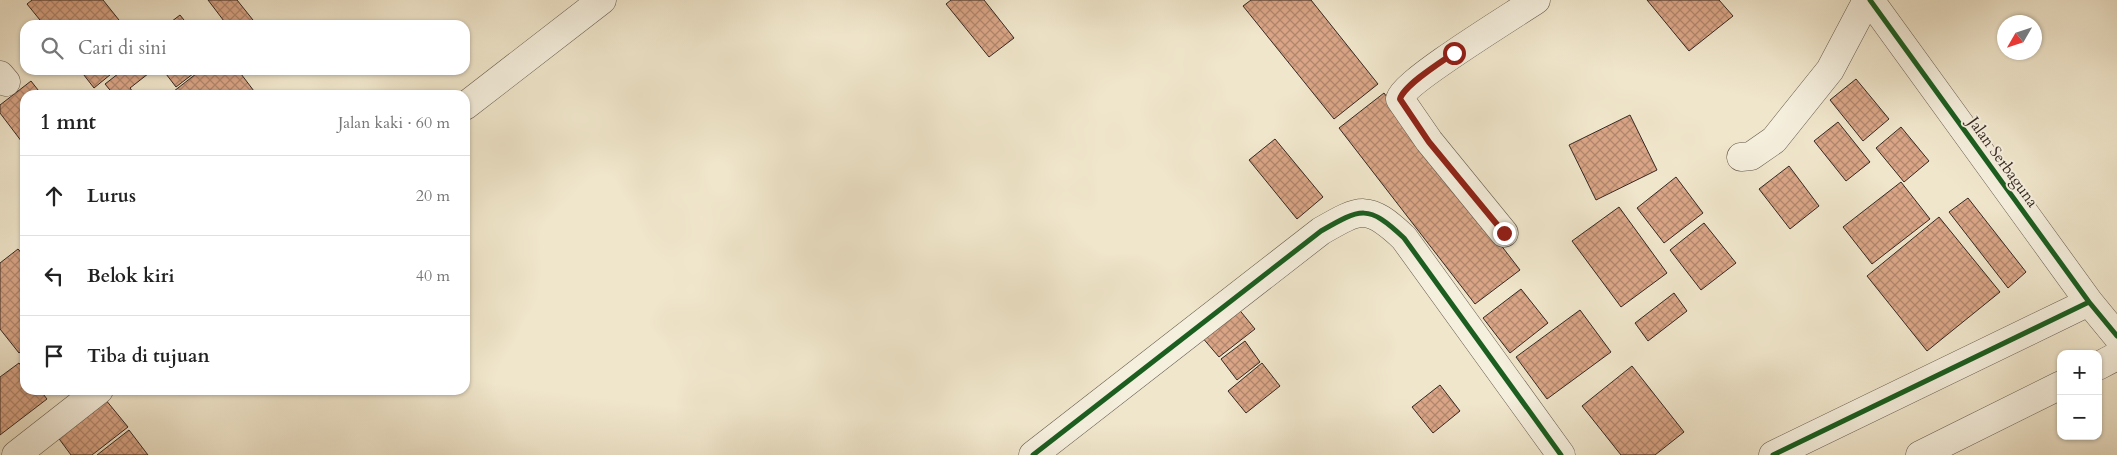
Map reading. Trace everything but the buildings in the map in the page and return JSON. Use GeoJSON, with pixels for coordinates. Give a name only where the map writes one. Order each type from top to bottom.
{"type":"FeatureCollection","features":[{"type":"Feature","properties":{"kind":"street"},"geometry":{"type":"LineString","coordinates":[[470,102],[602,0]]}},
{"type":"Feature","properties":{"kind":"street"},"geometry":{"type":"LineString","coordinates":[[1504,233],[1429,142],[1400,99],[1401,95],[1414,83],[1454,53],[1536,0]]}},
{"type":"Feature","properties":{"kind":"street"},"geometry":{"type":"LineString","coordinates":[[1741,157],[1751,156],[1774,140],[1830,70],[1869,0]]}},
{"type":"Feature","properties":{"kind":"street","name":"Jalan Serbaguna"},"geometry":{"type":"LineString","coordinates":[[1869,0],[2089,302],[2117,336]]}},
{"type":"Feature","properties":{"kind":"street"},"geometry":{"type":"LineString","coordinates":[[1033,455],[1321,231],[1351,214],[1370,212],[1387,222],[1404,238],[1561,455]]}},
{"type":"Feature","properties":{"kind":"street"},"geometry":{"type":"LineString","coordinates":[[1773,455],[2089,302]]}},
{"type":"Feature","properties":{"kind":"street"},"geometry":{"type":"LineString","coordinates":[[2102,364],[2117,356]]}},
{"type":"Feature","properties":{"kind":"street"},"geometry":{"type":"LineString","coordinates":[[1920,455],[2057,386]]}},
{"type":"Feature","properties":{"kind":"street"},"geometry":{"type":"LineString","coordinates":[[16,455],[93,395]]}},
{"type":"Feature","properties":{"kind":"cycle path"},"geometry":{"type":"LineString","coordinates":[[1870,0],[2089,302],[2117,336]]}},
{"type":"Feature","properties":{"kind":"cycle path"},"geometry":{"type":"LineString","coordinates":[[1033,455],[1321,231],[1355,214],[1364,213],[1381,219],[1404,238],[1561,455]]}},
{"type":"Feature","properties":{"kind":"cycle path"},"geometry":{"type":"LineString","coordinates":[[1773,455],[2089,302]]}},
{"type":"Feature","properties":{"kind":"route"},"geometry":{"type":"LineString","coordinates":[[1454,53],[1414,83],[1401,95],[1400,99],[1429,142],[1504,233]]}}]}
